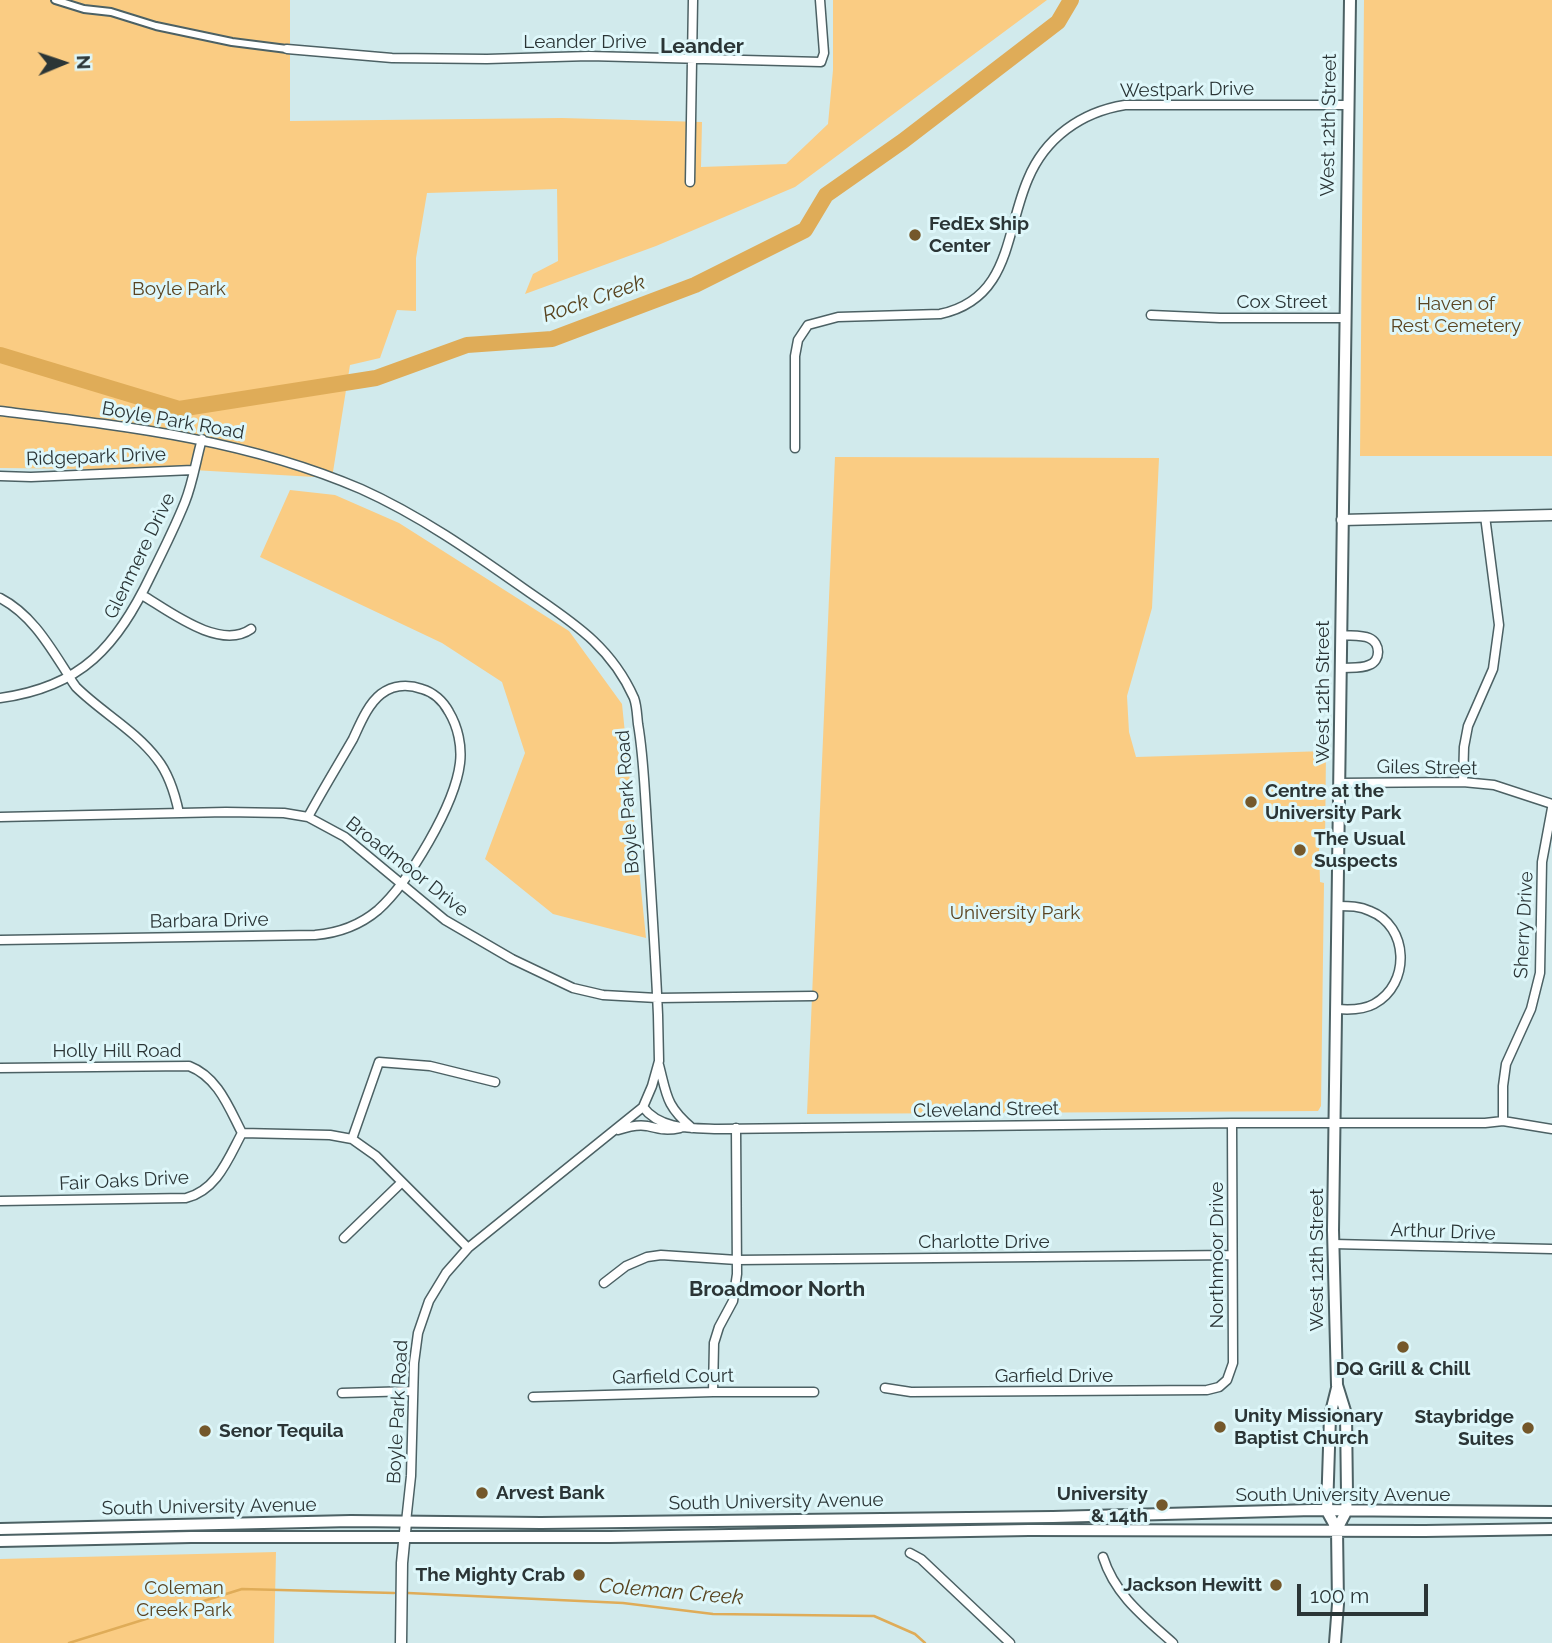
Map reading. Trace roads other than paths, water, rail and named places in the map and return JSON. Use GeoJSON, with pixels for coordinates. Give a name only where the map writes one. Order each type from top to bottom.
{"type":"FeatureCollection","features":[{"type":"Feature","properties":{"kind":"main road","name":"West 12th Street"},"geometry":{"type":"LineString","coordinates":[[1335,1643],[1338,1604],[1337,1529],[1327,1511],[1330,1416],[1337,1385],[1333,1244],[1350,0]]}},
{"type":"Feature","properties":{"kind":"main road","name":"West 12th Street"},"geometry":{"type":"LineString","coordinates":[[1337,1385],[1346,1413],[1346,1512],[1337,1529]]}},
{"type":"Feature","properties":{"kind":"main road","name":"South University Avenue"},"geometry":{"type":"LineString","coordinates":[[0,1529],[324,1522],[541,1523],[1327,1511],[1552,1512]]}},
{"type":"Feature","properties":{"kind":"main road","name":"South University Avenue"},"geometry":{"type":"LineString","coordinates":[[0,1541],[403,1536],[598,1537],[1029,1530],[1552,1529]]}},
{"type":"Feature","properties":{"kind":"street"},"geometry":{"type":"LineString","coordinates":[[55,0],[84,9],[111,12],[156,26],[232,42],[287,49]]}},
{"type":"Feature","properties":{"kind":"street"},"geometry":{"type":"LineString","coordinates":[[690,182],[693,0]]}},
{"type":"Feature","properties":{"kind":"street","name":"Leander Drive"},"geometry":{"type":"LineString","coordinates":[[287,49],[392,58],[693,58],[821,61],[824,53],[820,0]]}},
{"type":"Feature","properties":{"kind":"street","name":"Westpark Drive"},"geometry":{"type":"LineString","coordinates":[[796,448],[795,356],[798,340],[808,325],[838,317],[940,314],[956,309],[976,297],[991,282],[1002,264],[1023,191],[1034,167],[1059,134],[1073,123],[1097,112],[1125,105],[1347,104]]}},
{"type":"Feature","properties":{"kind":"street","name":"Cox Street"},"geometry":{"type":"LineString","coordinates":[[1151,315],[1344,318]]}},
{"type":"Feature","properties":{"kind":"street","name":"Boyle Park Road"},"geometry":{"type":"LineString","coordinates":[[0,411],[131,427],[202,439],[256,453],[363,490],[407,513],[501,572],[572,622],[613,660],[634,699],[643,753],[659,1061],[643,1107],[468,1248],[446,1273],[425,1310],[415,1350],[411,1476],[406,1522]]}},
{"type":"Feature","properties":{"kind":"street","name":"Glenmere Drive"},"geometry":{"type":"LineString","coordinates":[[0,698],[39,689],[69,676],[109,646],[129,619],[142,595],[186,500],[202,439]]}},
{"type":"Feature","properties":{"kind":"street","name":"Ridgepark Drive"},"geometry":{"type":"LineString","coordinates":[[0,476],[193,470]]}},
{"type":"Feature","properties":{"kind":"street"},"geometry":{"type":"LineString","coordinates":[[1342,520],[1552,515]]}},
{"type":"Feature","properties":{"kind":"street"},"geometry":{"type":"LineString","coordinates":[[1463,782],[1468,726],[1493,670],[1499,639],[1485,516]]}},
{"type":"Feature","properties":{"kind":"street"},"geometry":{"type":"LineString","coordinates":[[142,595],[202,629],[228,637],[242,635],[251,629]]}},
{"type":"Feature","properties":{"kind":"street"},"geometry":{"type":"LineString","coordinates":[[0,598],[18,609],[33,623],[76,686],[156,758],[169,781],[179,813]]}},
{"type":"Feature","properties":{"kind":"street"},"geometry":{"type":"LineString","coordinates":[[1340,668],[1367,666],[1375,661],[1378,652],[1376,643],[1368,637],[1341,635]]}},
{"type":"Feature","properties":{"kind":"street","name":"Barbara Drive"},"geometry":{"type":"LineString","coordinates":[[0,940],[333,933],[348,928],[367,918],[388,900],[430,838],[449,799],[458,772],[459,744],[455,725],[446,706],[433,694],[421,688],[393,688],[379,696],[308,817]]}},
{"type":"Feature","properties":{"kind":"street","name":"Giles Street"},"geometry":{"type":"LineString","coordinates":[[1340,783],[1463,782],[1504,787],[1552,806]]}},
{"type":"Feature","properties":{"kind":"street","name":"Sherry Drive"},"geometry":{"type":"LineString","coordinates":[[1503,1121],[1506,1064],[1531,1009],[1540,973],[1543,855],[1552,806]]}},
{"type":"Feature","properties":{"kind":"street","name":"Broadmoor Drive"},"geometry":{"type":"LineString","coordinates":[[0,817],[284,813],[308,817],[345,837],[444,920],[573,988],[603,995],[657,998],[813,996]]}},
{"type":"Feature","properties":{"kind":"street"},"geometry":{"type":"LineString","coordinates":[[1337,1009],[1357,1009],[1382,999],[1396,979],[1401,953],[1393,930],[1378,914],[1357,907],[1338,906]]}},
{"type":"Feature","properties":{"kind":"street"},"geometry":{"type":"LineString","coordinates":[[659,1061],[668,1102],[675,1114],[692,1128]]}},
{"type":"Feature","properties":{"kind":"street"},"geometry":{"type":"LineString","coordinates":[[352,1139],[379,1062],[430,1066],[495,1083]]}},
{"type":"Feature","properties":{"kind":"street","name":"Holly Hill Road"},"geometry":{"type":"LineString","coordinates":[[0,1068],[189,1066],[205,1074],[215,1084],[242,1133]]}},
{"type":"Feature","properties":{"kind":"street","name":"Cleveland Street"},"geometry":{"type":"LineString","coordinates":[[643,1107],[648,1114],[680,1128],[1503,1121],[1552,1129]]}},
{"type":"Feature","properties":{"kind":"street","name":"Northmoor Drive"},"geometry":{"type":"LineString","coordinates":[[1223,1384],[1230,1376],[1233,1363],[1232,1123]]}},
{"type":"Feature","properties":{"kind":"street"},"geometry":{"type":"LineString","coordinates":[[612,1131],[633,1126],[666,1131],[680,1128]]}},
{"type":"Feature","properties":{"kind":"street"},"geometry":{"type":"LineString","coordinates":[[713,1392],[714,1343],[719,1326],[733,1301],[737,1260],[736,1128]]}},
{"type":"Feature","properties":{"kind":"street"},"geometry":{"type":"LineString","coordinates":[[242,1133],[330,1135],[352,1139],[376,1156],[468,1248]]}},
{"type":"Feature","properties":{"kind":"street","name":"Fair Oaks Drive"},"geometry":{"type":"LineString","coordinates":[[0,1201],[186,1198],[213,1183],[242,1133]]}},
{"type":"Feature","properties":{"kind":"street"},"geometry":{"type":"LineString","coordinates":[[344,1238],[401,1183]]}},
{"type":"Feature","properties":{"kind":"street","name":"Arthur Drive"},"geometry":{"type":"LineString","coordinates":[[1333,1244],[1552,1249]]}},
{"type":"Feature","properties":{"kind":"street","name":"Charlotte Drive"},"geometry":{"type":"LineString","coordinates":[[604,1283],[626,1266],[647,1257],[661,1255],[737,1260],[1232,1255]]}},
{"type":"Feature","properties":{"kind":"street","name":"Garfield Drive"},"geometry":{"type":"LineString","coordinates":[[885,1388],[911,1392],[1106,1392],[1207,1390],[1223,1384]]}},
{"type":"Feature","properties":{"kind":"street"},"geometry":{"type":"LineString","coordinates":[[342,1394],[413,1391]]}},
{"type":"Feature","properties":{"kind":"street","name":"Garfield Court"},"geometry":{"type":"LineString","coordinates":[[533,1397],[814,1392]]}},
{"type":"Feature","properties":{"kind":"street"},"geometry":{"type":"LineString","coordinates":[[401,1643],[401,1584],[406,1522]]}},
{"type":"Feature","properties":{"kind":"street"},"geometry":{"type":"LineString","coordinates":[[921,1559],[925,1550]]}},
{"type":"Feature","properties":{"kind":"street"},"geometry":{"type":"LineString","coordinates":[[910,1553],[921,1559],[1010,1643]]}},
{"type":"Feature","properties":{"kind":"street"},"geometry":{"type":"LineString","coordinates":[[1103,1557],[1108,1575],[1122,1596],[1173,1643]]}},
{"type":"Feature","properties":{"kind":"waterway","name":"Rock Creek"},"geometry":{"type":"LineString","coordinates":[[0,355],[179,409],[376,378],[467,345],[552,339],[695,285],[805,230],[826,195],[903,141],[1058,22],[1071,0]]}},
{"type":"Feature","properties":{"kind":"waterway","name":"Coleman Creek"},"geometry":{"type":"LineString","coordinates":[[69,1643],[242,1589],[394,1593]]}},
{"type":"Feature","properties":{"kind":"waterway","name":"Coleman Creek"},"geometry":{"type":"LineString","coordinates":[[408,1593],[623,1603],[713,1614],[874,1616],[915,1634],[925,1643]]}},
{"type":"Feature","properties":{"kind":"place","name":"FedEx Ship Center"},"geometry":{"type":"Point","coordinates":[915,235]}},
{"type":"Feature","properties":{"kind":"place","name":"Centre at the University Park"},"geometry":{"type":"Point","coordinates":[1251,802]}},
{"type":"Feature","properties":{"kind":"place","name":"The Usual Suspects"},"geometry":{"type":"Point","coordinates":[1300,850]}},
{"type":"Feature","properties":{"kind":"place","name":"DQ Grill & Chill"},"geometry":{"type":"Point","coordinates":[1403,1347]}},
{"type":"Feature","properties":{"kind":"place","name":"Unity Missionary Baptist Church"},"geometry":{"type":"Point","coordinates":[1220,1427]}},
{"type":"Feature","properties":{"kind":"place","name":"Staybridge Suites"},"geometry":{"type":"Point","coordinates":[1528,1428]}},
{"type":"Feature","properties":{"kind":"place","name":"Senor Tequila"},"geometry":{"type":"Point","coordinates":[205,1431]}},
{"type":"Feature","properties":{"kind":"place","name":"Arvest Bank"},"geometry":{"type":"Point","coordinates":[482,1493]}},
{"type":"Feature","properties":{"kind":"place","name":"University & 14th"},"geometry":{"type":"Point","coordinates":[1162,1505]}},
{"type":"Feature","properties":{"kind":"place","name":"The Mighty Crab"},"geometry":{"type":"Point","coordinates":[579,1575]}},
{"type":"Feature","properties":{"kind":"place","name":"Jackson Hewitt"},"geometry":{"type":"Point","coordinates":[1276,1585]}},
{"type":"Feature","properties":{"kind":"district","name":"Leander"},"geometry":{"type":"Point","coordinates":[702,47]}},
{"type":"Feature","properties":{"kind":"district","name":"Broadmoor North"},"geometry":{"type":"Point","coordinates":[777,1290]}},
{"type":"Feature","properties":{"kind":"park label","name":"Boyle Park"},"geometry":{"type":"Point","coordinates":[179,289]}},
{"type":"Feature","properties":{"kind":"park label","name":"Haven of Rest Cemetery"},"geometry":{"type":"Point","coordinates":[1456,315]}},
{"type":"Feature","properties":{"kind":"park label","name":"University Park"},"geometry":{"type":"Point","coordinates":[1015,913]}},
{"type":"Feature","properties":{"kind":"park label","name":"Coleman Creek Park"},"geometry":{"type":"Point","coordinates":[184,1599]}}]}
